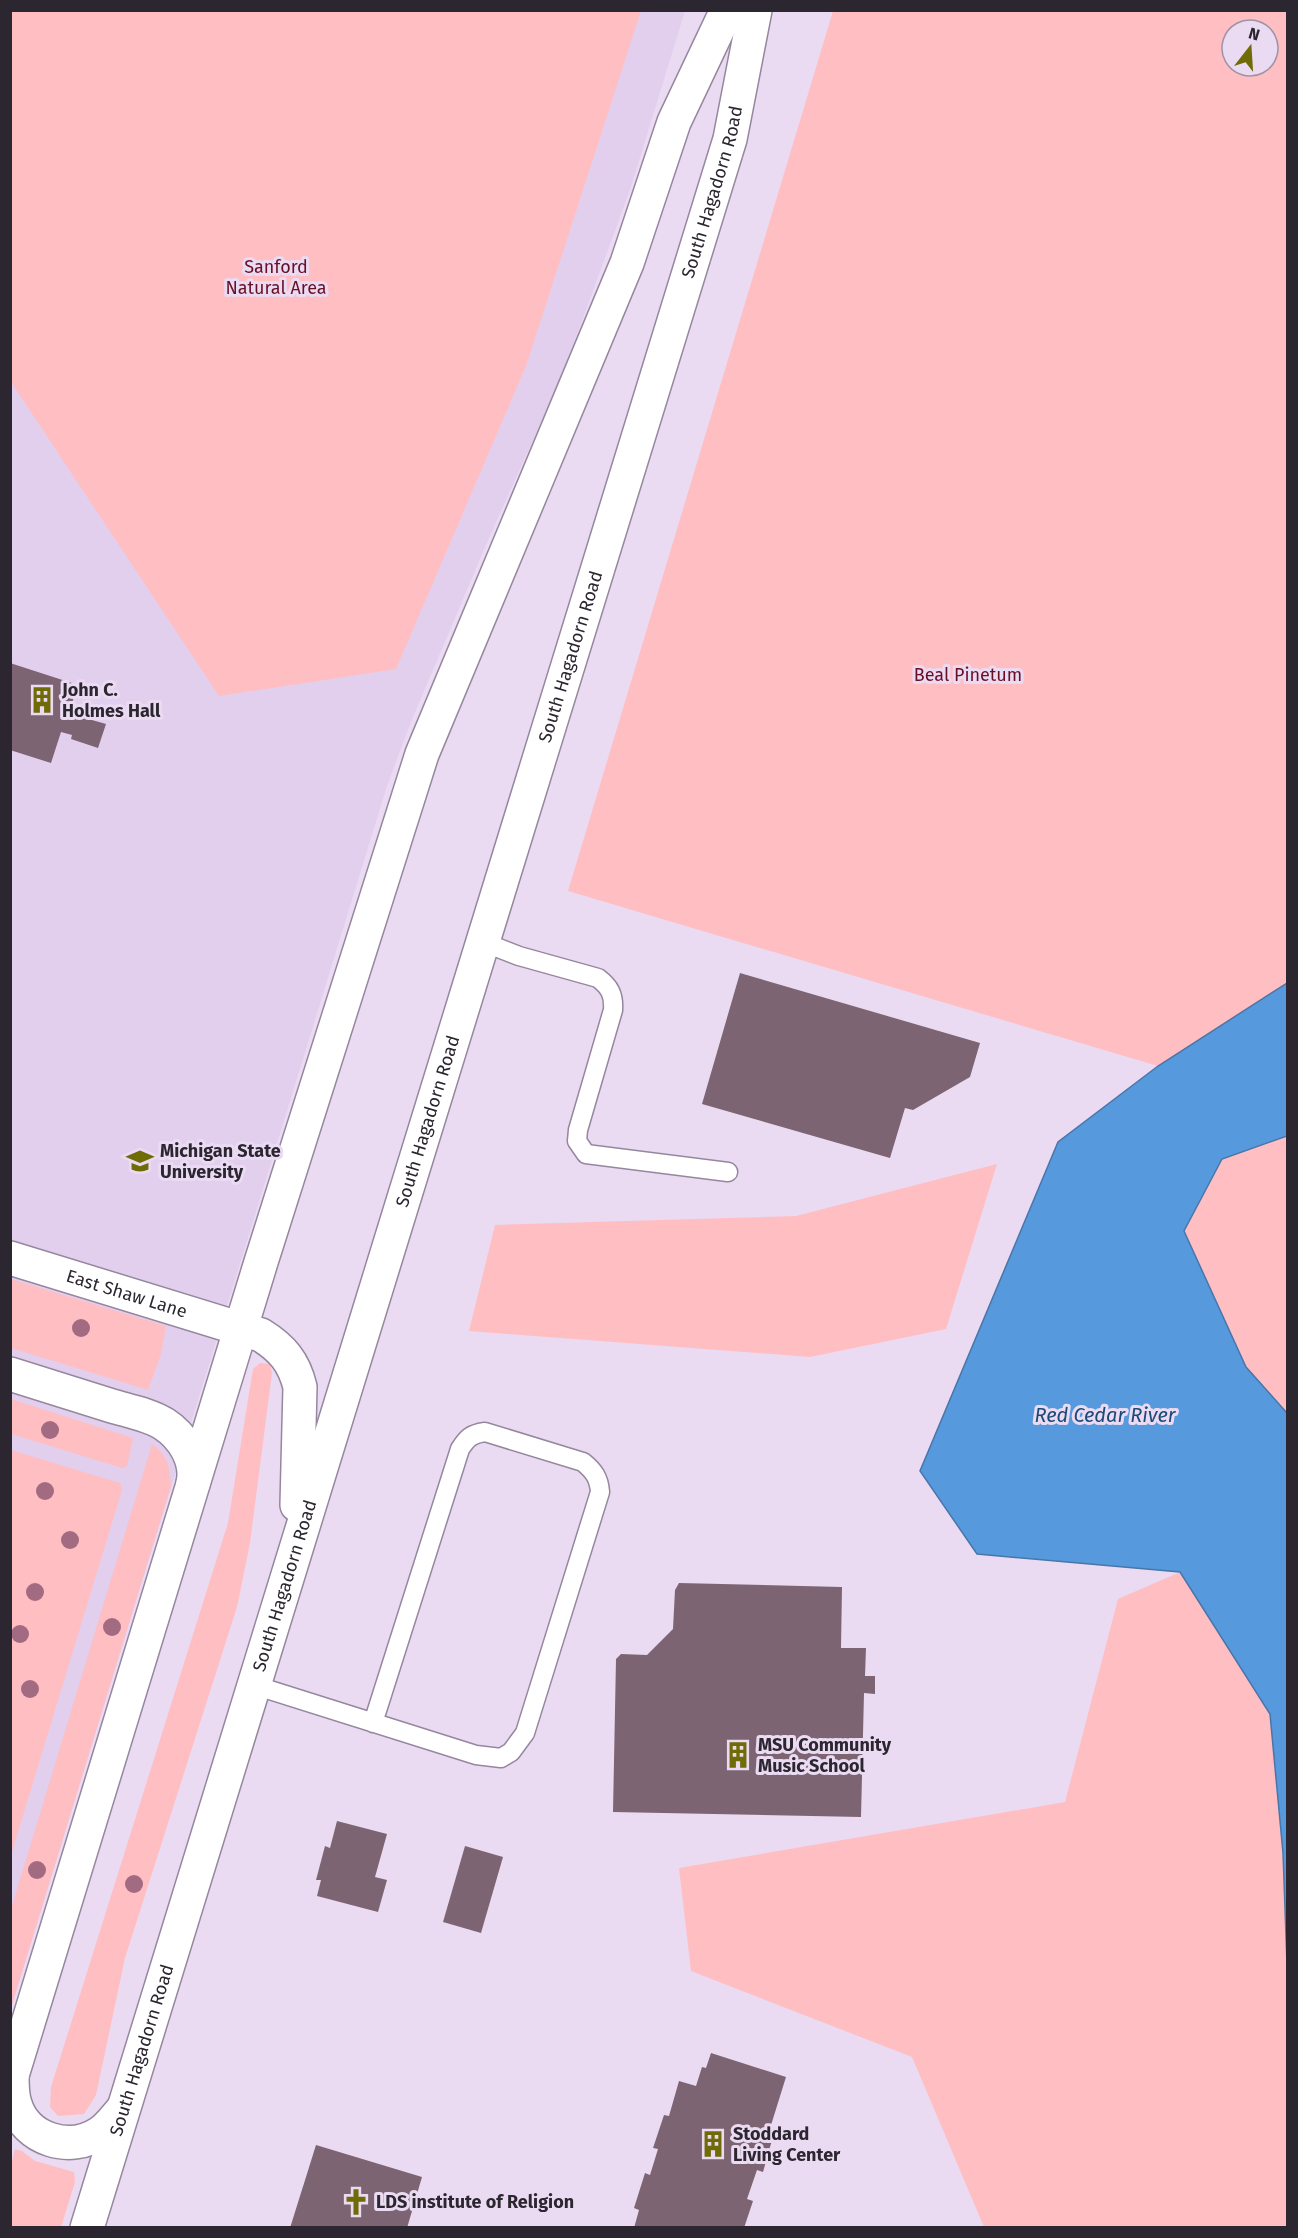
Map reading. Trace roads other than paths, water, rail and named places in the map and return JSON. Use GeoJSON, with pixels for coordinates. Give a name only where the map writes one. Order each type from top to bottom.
{"type":"FeatureCollection","features":[{"type":"Feature","properties":{"kind":"street"},"geometry":{"type":"LineString","coordinates":[[124,2108],[103,2132],[90,2139],[75,2143],[46,2139],[22,2120],[15,2106],[11,2079],[422,753],[627,263],[674,122],[727,10]]}},
{"type":"Feature","properties":{"kind":"street","name":"South Hagadorn Road"},"geometry":{"type":"LineString","coordinates":[[87,2228],[730,139],[755,10]]}},
{"type":"Feature","properties":{"kind":"street","name":"East Shaw Lane"},"geometry":{"type":"LineString","coordinates":[[10,1258],[261,1335],[277,1345],[289,1358],[300,1387],[295,1552]]}},
{"type":"Feature","properties":{"kind":"street"},"geometry":{"type":"LineString","coordinates":[[10,1374],[163,1423],[184,1443],[191,1459],[195,1474],[192,1491]]}},
{"type":"Feature","properties":{"kind":"lane"},"geometry":{"type":"LineString","coordinates":[[483,942],[519,956],[598,978],[608,985],[614,997],[613,1010],[578,1130],[577,1141],[586,1154],[728,1172]]}},
{"type":"Feature","properties":{"kind":"lane"},"geometry":{"type":"LineString","coordinates":[[254,1685],[373,1723],[476,1755],[501,1758],[511,1752],[525,1733],[600,1492],[599,1479],[583,1462],[485,1432],[472,1434],[465,1440],[460,1449],[373,1723]]}},
{"type":"Feature","properties":{"kind":"water","name":"Red Cedar River"},"geometry":{"type":"Polygon","coordinates":[[[1287,983],[1287,1136],[1222,1159],[1184,1231],[1246,1367],[1287,1413],[1287,1964],[1283,1853],[1270,1714],[1180,1572],[977,1554],[920,1471],[1058,1142],[1158,1066],[1287,983]]]}},
{"type":"Feature","properties":{"kind":"place","name":"John C. Holmes Hall"},"geometry":{"type":"Point","coordinates":[42,700]}},
{"type":"Feature","properties":{"kind":"place","name":"Michigan State University"},"geometry":{"type":"Point","coordinates":[140,1161]}},
{"type":"Feature","properties":{"kind":"place","name":"MSU Community Music School"},"geometry":{"type":"Point","coordinates":[738,1755]}},
{"type":"Feature","properties":{"kind":"place","name":"Stoddard Living Center"},"geometry":{"type":"Point","coordinates":[713,2144]}},
{"type":"Feature","properties":{"kind":"place","name":"LDS institute of Religion"},"geometry":{"type":"Point","coordinates":[356,2202]}},
{"type":"Feature","properties":{"kind":"park label","name":"Sanford Natural Area"},"geometry":{"type":"Point","coordinates":[276,277]}},
{"type":"Feature","properties":{"kind":"park label","name":"Beal Pinetum"},"geometry":{"type":"Point","coordinates":[968,675]}}]}
